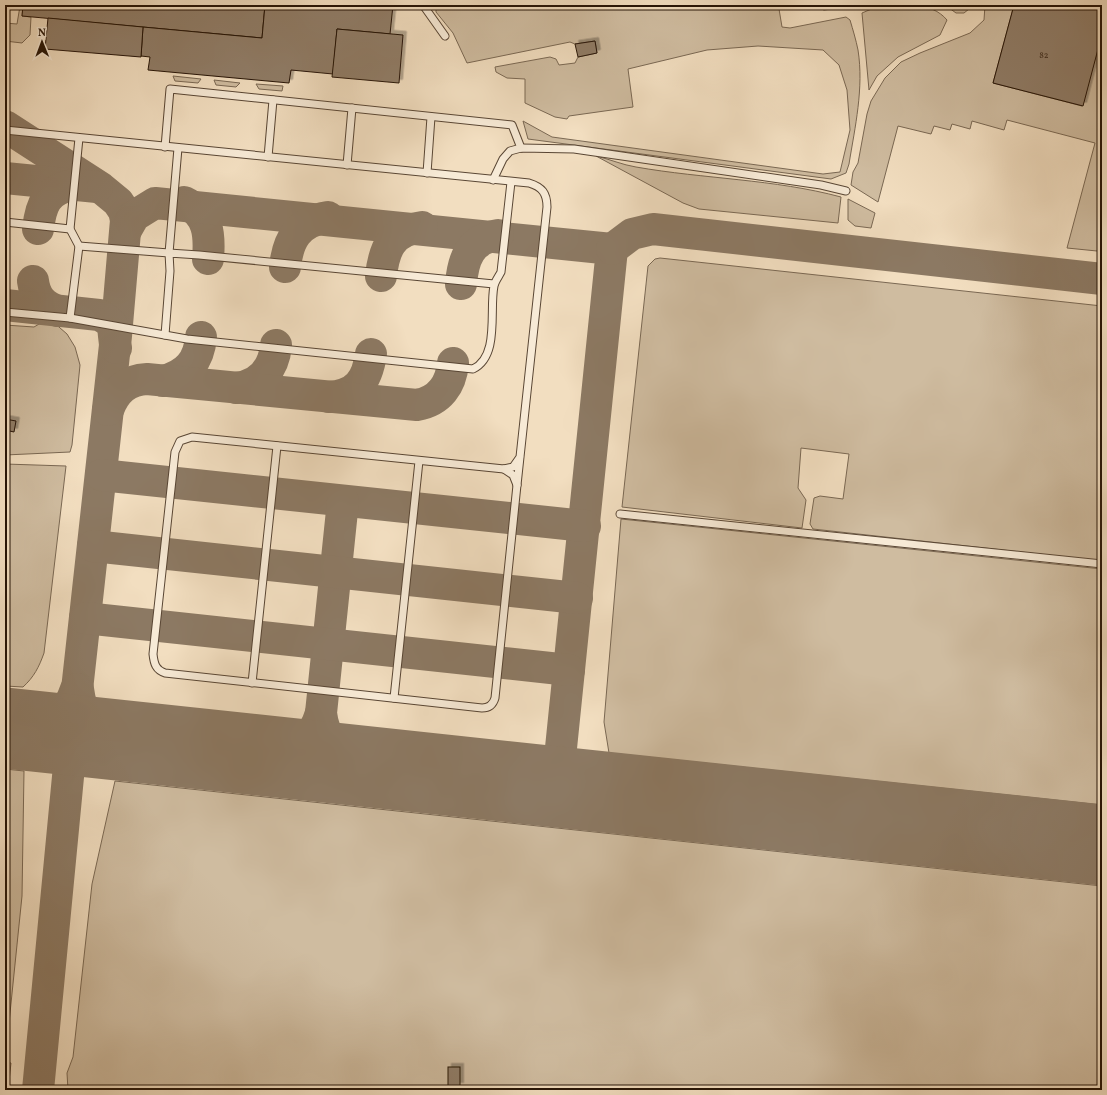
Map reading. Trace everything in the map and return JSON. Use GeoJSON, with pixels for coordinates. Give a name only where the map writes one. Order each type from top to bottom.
{"type":"FeatureCollection","features":[{"type":"Feature","properties":{"kind":"lane"},"geometry":{"type":"LineString","coordinates":[[423,5],[445,36]]}},
{"type":"Feature","properties":{"kind":"lane"},"geometry":{"type":"LineString","coordinates":[[165,147],[170,89],[512,125],[521,148]]}},
{"type":"Feature","properties":{"kind":"lane"},"geometry":{"type":"LineString","coordinates":[[268,157],[273,100]]}},
{"type":"Feature","properties":{"kind":"lane"},"geometry":{"type":"LineString","coordinates":[[347,165],[352,108]]}},
{"type":"Feature","properties":{"kind":"lane"},"geometry":{"type":"LineString","coordinates":[[426,173],[431,117]]}},
{"type":"Feature","properties":{"kind":"lane"},"geometry":{"type":"LineString","coordinates":[[5,130],[537,185],[542,189],[547,197],[520,457],[494,702],[491,706],[482,708],[252,683],[165,673],[159,671],[153,661],[155,639],[175,452],[180,441],[192,436],[504,470],[513,475],[517,485]]}},
{"type":"Feature","properties":{"kind":"lane"},"geometry":{"type":"LineString","coordinates":[[70,318],[79,246],[70,229],[79,138]]}},
{"type":"Feature","properties":{"kind":"lane"},"geometry":{"type":"LineString","coordinates":[[165,334],[170,271],[169,253],[178,148]]}},
{"type":"Feature","properties":{"kind":"lane"},"geometry":{"type":"LineString","coordinates":[[493,180],[503,158],[510,152],[521,148],[574,149],[821,185],[846,191]]}},
{"type":"Feature","properties":{"kind":"lane"},"geometry":{"type":"LineString","coordinates":[[5,312],[70,318],[187,339],[473,369],[480,366],[488,355],[494,284],[501,272],[511,182]]}},
{"type":"Feature","properties":{"kind":"lane"},"geometry":{"type":"LineString","coordinates":[[5,222],[70,229]]}},
{"type":"Feature","properties":{"kind":"lane"},"geometry":{"type":"LineString","coordinates":[[79,246],[199,255],[494,284]]}},
{"type":"Feature","properties":{"kind":"lane"},"geometry":{"type":"LineString","coordinates":[[252,683],[277,446]]}},
{"type":"Feature","properties":{"kind":"lane"},"geometry":{"type":"LineString","coordinates":[[504,470],[513,467],[520,457]]}},
{"type":"Feature","properties":{"kind":"lane"},"geometry":{"type":"LineString","coordinates":[[394,698],[419,461]]}},
{"type":"Feature","properties":{"kind":"lane"},"geometry":{"type":"LineString","coordinates":[[620,514],[1102,564]]}},
{"type":"Feature","properties":{"kind":"shaded area"},"geometry":{"type":"Polygon","coordinates":[[[436,5],[862,5],[824,10],[812,6],[779,9],[782,27],[790,28],[846,17],[850,20],[858,50],[860,79],[856,122],[849,164],[846,173],[831,179],[528,139],[523,121],[552,137],[823,174],[840,172],[850,130],[847,90],[839,65],[823,50],[758,46],[707,50],[628,69],[633,107],[569,116],[567,119],[555,117],[525,103],[525,79],[507,78],[496,72],[495,67],[550,57],[556,59],[559,65],[575,63],[578,57],[597,53],[595,41],[575,44],[570,42],[467,63],[453,33],[436,12],[436,5]]]}},
{"type":"Feature","properties":{"kind":"shaded area"},"geometry":{"type":"Polygon","coordinates":[[[881,5],[917,5],[941,14],[947,20],[940,35],[898,57],[877,76],[869,90],[862,13],[881,5]]]}},
{"type":"Feature","properties":{"kind":"shaded area"},"geometry":{"type":"Polygon","coordinates":[[[945,5],[974,5],[964,13],[956,13],[945,5]]]}},
{"type":"Feature","properties":{"kind":"shaded area"},"geometry":{"type":"Polygon","coordinates":[[[985,5],[1014,5],[993,83],[1082,106],[1102,34],[1102,245],[1097,251],[1067,248],[1095,143],[1007,120],[1004,130],[972,121],[970,129],[952,124],[950,130],[934,126],[931,134],[898,126],[878,202],[851,185],[853,172],[858,163],[867,114],[871,101],[885,78],[901,62],[970,33],[984,20],[985,5]]]}},
{"type":"Feature","properties":{"kind":"shaded area"},"geometry":{"type":"Polygon","coordinates":[[[20,6],[23,6],[22,16],[31,17],[30,35],[22,43],[5,41],[5,23],[17,24],[20,6]]]}},
{"type":"Feature","properties":{"kind":"shaded area"},"geometry":{"type":"Polygon","coordinates":[[[173,76],[201,79],[198,83],[175,81],[173,76]]]}},
{"type":"Feature","properties":{"kind":"shaded area"},"geometry":{"type":"Polygon","coordinates":[[[214,80],[240,83],[236,87],[216,85],[214,80]]]}},
{"type":"Feature","properties":{"kind":"shaded area"},"geometry":{"type":"Polygon","coordinates":[[[256,84],[283,86],[282,91],[259,89],[256,84]]]}},
{"type":"Feature","properties":{"kind":"shaded area"},"geometry":{"type":"Polygon","coordinates":[[[596,156],[636,167],[790,186],[841,197],[838,223],[699,209],[683,203],[596,156]]]}},
{"type":"Feature","properties":{"kind":"shaded area"},"geometry":{"type":"Polygon","coordinates":[[[848,199],[875,213],[871,228],[855,226],[848,220],[848,199]]]}},
{"type":"Feature","properties":{"kind":"shaded area"},"geometry":{"type":"Polygon","coordinates":[[[660,258],[1102,306],[1102,561],[813,529],[810,524],[814,498],[820,496],[843,499],[849,454],[801,448],[798,488],[806,500],[802,528],[622,507],[648,266],[655,259],[660,258]]]}},
{"type":"Feature","properties":{"kind":"shaded area"},"geometry":{"type":"Polygon","coordinates":[[[46,320],[52,321],[67,334],[75,347],[80,365],[70,452],[5,455],[5,325],[34,327],[46,320]]]}},
{"type":"Feature","properties":{"kind":"shaded area"},"geometry":{"type":"Polygon","coordinates":[[[5,464],[66,466],[44,653],[36,672],[23,687],[5,686],[5,464]]]}},
{"type":"Feature","properties":{"kind":"shaded area"},"geometry":{"type":"Polygon","coordinates":[[[621,519],[1102,569],[1102,805],[609,753],[604,722],[621,519]]]}},
{"type":"Feature","properties":{"kind":"shaded area"},"geometry":{"type":"Polygon","coordinates":[[[5,769],[24,771],[22,896],[5,1062],[5,769]]]}},
{"type":"Feature","properties":{"kind":"shaded area"},"geometry":{"type":"Polygon","coordinates":[[[115,781],[1102,886],[1102,1090],[68,1090],[67,1073],[73,1057],[92,884],[115,781]]]}},
{"type":"Feature","properties":{"kind":"shaded area"},"geometry":{"type":"Polygon","coordinates":[[[5,1062],[11,1063],[8,1090],[5,1090],[5,1062]]]}},
{"type":"Feature","properties":{"kind":"building"},"geometry":{"type":"Polygon","coordinates":[[[23,5],[265,5],[262,38],[22,16],[23,5]]]}},
{"type":"Feature","properties":{"kind":"building"},"geometry":{"type":"Polygon","coordinates":[[[265,5],[393,5],[390,34],[337,29],[333,74],[291,70],[289,83],[148,70],[150,57],[141,56],[143,27],[262,38],[265,5]]]}},
{"type":"Feature","properties":{"kind":"building"},"geometry":{"type":"Polygon","coordinates":[[[1014,5],[1102,5],[1102,34],[1083,106],[993,83],[1014,5]]]}},
{"type":"Feature","properties":{"kind":"building"},"geometry":{"type":"Polygon","coordinates":[[[48,18],[143,27],[141,57],[45,49],[48,18]]]}},
{"type":"Feature","properties":{"kind":"building"},"geometry":{"type":"Polygon","coordinates":[[[337,29],[403,35],[399,83],[332,77],[337,29]]]}},
{"type":"Feature","properties":{"kind":"building"},"geometry":{"type":"Polygon","coordinates":[[[595,41],[597,53],[578,57],[575,44],[595,41]]]}},
{"type":"Feature","properties":{"kind":"building"},"geometry":{"type":"Polygon","coordinates":[[[5,419],[16,421],[14,432],[5,430],[5,419]]]}},
{"type":"Feature","properties":{"kind":"building"},"geometry":{"type":"Polygon","coordinates":[[[448,1067],[460,1067],[460,1086],[448,1086],[448,1067]]]}},
{"type":"Feature","properties":{"kind":"taxiway"},"geometry":{"type":"LineString","coordinates":[[5,126],[101,188],[118,202],[124,211],[126,220],[116,336],[72,735],[38,1090]]}},
{"type":"Feature","properties":{"kind":"taxiway"},"geometry":{"type":"LineString","coordinates":[[5,178],[97,187]]}},
{"type":"Feature","properties":{"kind":"taxiway"},"geometry":{"type":"LineString","coordinates":[[38,229],[41,212],[46,200],[56,191],[72,185]]}},
{"type":"Feature","properties":{"kind":"taxiway"},"geometry":{"type":"LineString","coordinates":[[184,202],[199,213],[206,226],[209,242],[208,259]]}},
{"type":"Feature","properties":{"kind":"taxiway"},"geometry":{"type":"LineString","coordinates":[[126,230],[134,216],[155,203],[612,249],[557,787]]}},
{"type":"Feature","properties":{"kind":"taxiway"},"geometry":{"type":"LineString","coordinates":[[285,267],[286,257],[296,233],[309,223],[328,217]]}},
{"type":"Feature","properties":{"kind":"taxiway"},"geometry":{"type":"LineString","coordinates":[[381,276],[382,266],[387,250],[396,237],[411,229],[422,227]]}},
{"type":"Feature","properties":{"kind":"taxiway"},"geometry":{"type":"LineString","coordinates":[[612,249],[632,234],[653,229],[1102,279]]}},
{"type":"Feature","properties":{"kind":"taxiway"},"geometry":{"type":"LineString","coordinates":[[461,284],[464,266],[470,252],[481,241],[488,237],[498,235]]}},
{"type":"Feature","properties":{"kind":"taxiway"},"geometry":{"type":"LineString","coordinates":[[33,281],[36,292],[44,304],[58,311]]}},
{"type":"Feature","properties":{"kind":"taxiway"},"geometry":{"type":"LineString","coordinates":[[5,305],[99,315],[112,325],[116,348]]}},
{"type":"Feature","properties":{"kind":"taxiway"},"geometry":{"type":"LineString","coordinates":[[163,381],[179,375],[190,366],[198,353],[201,337]]}},
{"type":"Feature","properties":{"kind":"taxiway"},"geometry":{"type":"LineString","coordinates":[[236,388],[253,383],[265,374],[272,361],[276,345]]}},
{"type":"Feature","properties":{"kind":"taxiway"},"geometry":{"type":"LineString","coordinates":[[329,397],[347,393],[354,390],[359,385],[367,372],[371,354]]}},
{"type":"Feature","properties":{"kind":"taxiway"},"geometry":{"type":"LineString","coordinates":[[108,410],[114,397],[128,384],[147,379],[417,405],[432,400],[443,391],[450,378],[453,363]]}},
{"type":"Feature","properties":{"kind":"taxiway"},"geometry":{"type":"LineString","coordinates":[[101,475],[585,526]]}},
{"type":"Feature","properties":{"kind":"taxiway"},"geometry":{"type":"LineString","coordinates":[[343,501],[321,713],[325,730],[333,744],[344,756],[359,766]]}},
{"type":"Feature","properties":{"kind":"taxiway"},"geometry":{"type":"LineString","coordinates":[[93,546],[577,598]]}},
{"type":"Feature","properties":{"kind":"taxiway"},"geometry":{"type":"LineString","coordinates":[[85,618],[569,670]]}},
{"type":"Feature","properties":{"kind":"taxiway"},"geometry":{"type":"LineString","coordinates":[[25,730],[44,726],[58,718],[64,713],[76,689]]}},
{"type":"Feature","properties":{"kind":"taxiway"},"geometry":{"type":"LineString","coordinates":[[78,689],[82,709],[91,723],[104,733],[123,741]]}},
{"type":"Feature","properties":{"kind":"taxiway"},"geometry":{"type":"LineString","coordinates":[[264,756],[275,755],[300,745],[313,732],[321,713]]}},
{"type":"Feature","properties":{"kind":"runway"},"geometry":{"type":"LineString","coordinates":[[5,728],[1102,845]]}}]}
